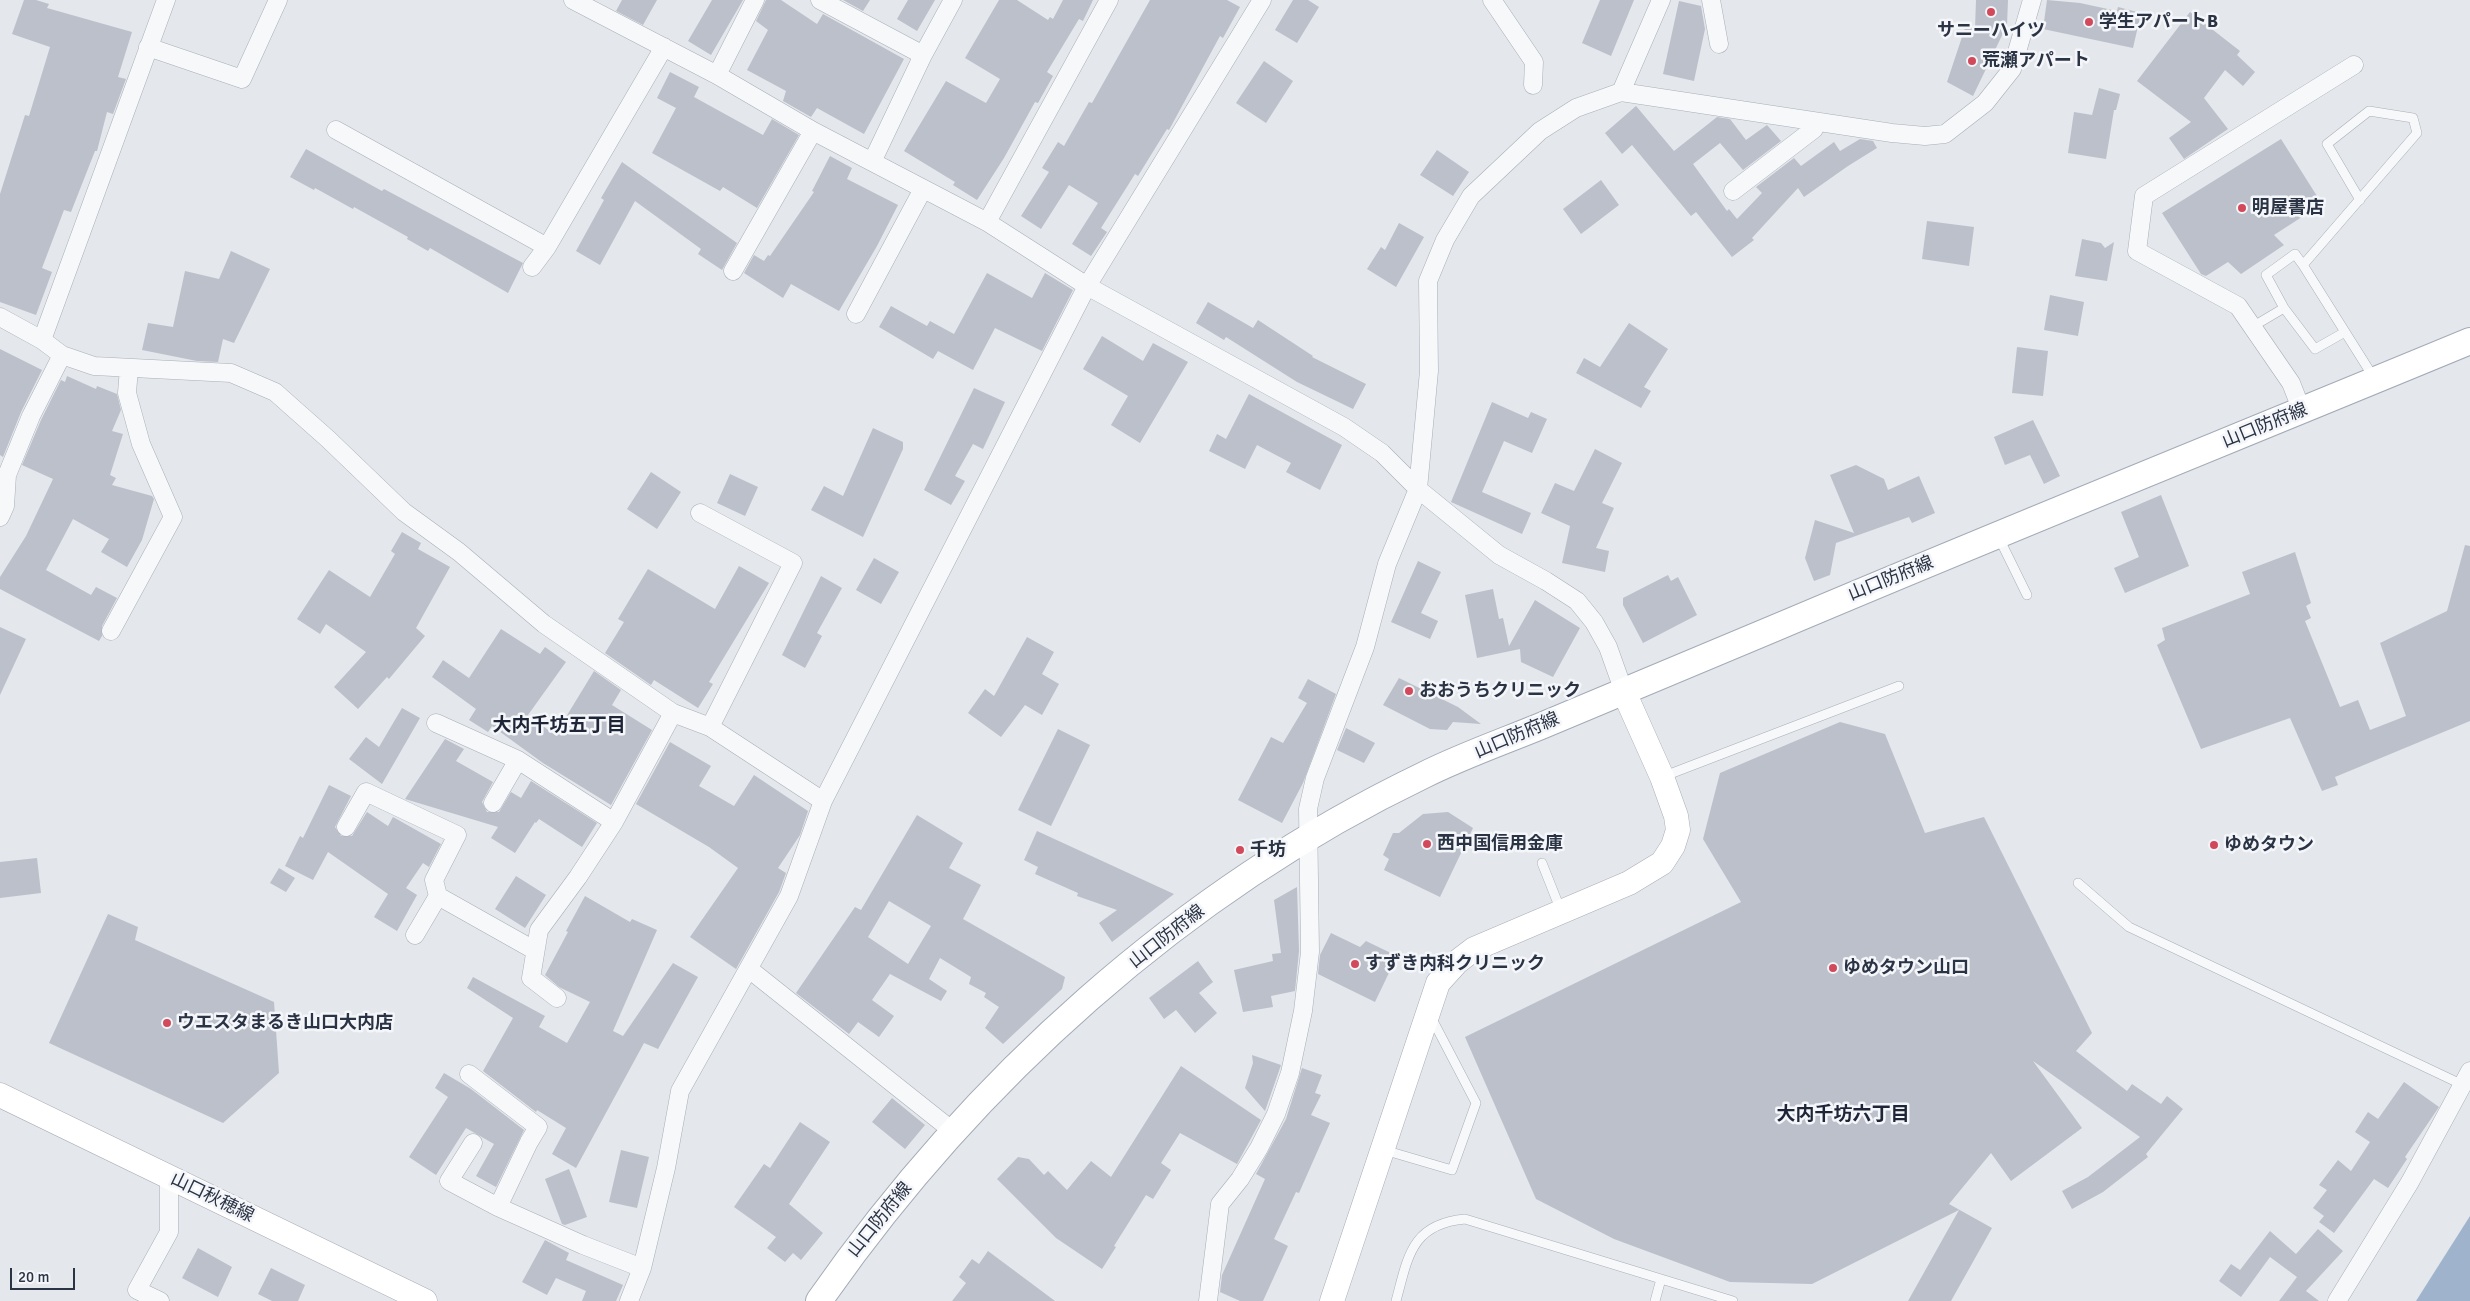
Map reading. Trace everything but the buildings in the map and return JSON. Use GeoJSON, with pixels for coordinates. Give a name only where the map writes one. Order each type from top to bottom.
{"type":"FeatureCollection","features":[{"type":"Feature","properties":{"kind":"main road","name":"山口防府線"},"geometry":{"type":"LineString","coordinates":[[819,1301],[873,1226],[954,1132],[1014,1068],[1117,975],[1192,917],[1307,839],[1426,774],[2470,341]]}},
{"type":"Feature","properties":{"kind":"street"},"geometry":{"type":"LineString","coordinates":[[42,340],[166,0]]}},
{"type":"Feature","properties":{"kind":"street"},"geometry":{"type":"LineString","coordinates":[[148,47],[242,78],[278,0]]}},
{"type":"Feature","properties":{"kind":"street"},"geometry":{"type":"LineString","coordinates":[[573,0],[717,75],[813,130],[986,222],[1087,286],[1344,427],[1382,453],[1418,490],[1499,555],[1577,601],[1594,622],[1608,648],[1624,692],[1662,777],[1676,816],[1678,830],[1673,846],[1662,863],[1629,883],[1474,949],[1457,962],[1438,983],[1332,1301]]}},
{"type":"Feature","properties":{"kind":"street"},"geometry":{"type":"LineString","coordinates":[[717,75],[756,0]]}},
{"type":"Feature","properties":{"kind":"street"},"geometry":{"type":"LineString","coordinates":[[820,0],[923,55]]}},
{"type":"Feature","properties":{"kind":"street"},"geometry":{"type":"LineString","coordinates":[[872,162],[923,55],[953,0]]}},
{"type":"Feature","properties":{"kind":"street"},"geometry":{"type":"LineString","coordinates":[[986,222],[1109,0]]}},
{"type":"Feature","properties":{"kind":"street"},"geometry":{"type":"LineString","coordinates":[[1492,0],[1534,62],[1533,85]]}},
{"type":"Feature","properties":{"kind":"street"},"geometry":{"type":"LineString","coordinates":[[1621,92],[1661,0]]}},
{"type":"Feature","properties":{"kind":"street"},"geometry":{"type":"LineString","coordinates":[[1711,0],[1719,44]]}},
{"type":"Feature","properties":{"kind":"street"},"geometry":{"type":"LineString","coordinates":[[1208,1301],[1220,1204],[1240,1178],[1259,1148],[1276,1114],[1295,1046],[1303,1010],[1310,952],[1308,808],[1316,778],[1365,647],[1387,564],[1418,490],[1429,371],[1428,281],[1445,240],[1472,196],[1540,131],[1576,108],[1621,92],[1892,133],[1925,136],[1945,134],[1985,103],[2012,69],[2032,0]]}},
{"type":"Feature","properties":{"kind":"street"},"geometry":{"type":"LineString","coordinates":[[629,1301],[642,1268],[666,1168],[680,1091],[789,896],[823,801],[1087,286],[1260,1]]}},
{"type":"Feature","properties":{"kind":"street"},"geometry":{"type":"LineString","coordinates":[[532,267],[547,247],[664,47]]}},
{"type":"Feature","properties":{"kind":"street"},"geometry":{"type":"LineString","coordinates":[[2302,411],[2291,383],[2238,306],[2137,251],[2144,196],[2354,64]]}},
{"type":"Feature","properties":{"kind":"street"},"geometry":{"type":"LineString","coordinates":[[1733,191],[1814,129],[1817,122]]}},
{"type":"Feature","properties":{"kind":"street"},"geometry":{"type":"LineString","coordinates":[[336,130],[547,247]]}},
{"type":"Feature","properties":{"kind":"street"},"geometry":{"type":"LineString","coordinates":[[733,271],[813,130]]}},
{"type":"Feature","properties":{"kind":"street"},"geometry":{"type":"LineString","coordinates":[[856,314],[923,189]]}},
{"type":"Feature","properties":{"kind":"street"},"geometry":{"type":"LineString","coordinates":[[0,318],[42,340],[62,355],[94,366],[231,373],[275,392],[328,439],[404,512],[460,552],[544,624],[673,713],[710,727],[823,801]]}},
{"type":"Feature","properties":{"kind":"street"},"geometry":{"type":"LineString","coordinates":[[0,517],[5,506],[7,475],[31,416],[62,355]]}},
{"type":"Feature","properties":{"kind":"street"},"geometry":{"type":"LineString","coordinates":[[112,631],[173,517],[141,444],[127,394],[129,368]]}},
{"type":"Feature","properties":{"kind":"street"},"geometry":{"type":"LineString","coordinates":[[700,512],[793,563],[710,727]]}},
{"type":"Feature","properties":{"kind":"street"},"geometry":{"type":"LineString","coordinates":[[557,998],[531,978],[534,950],[539,930],[578,877],[614,822],[673,713]]}},
{"type":"Feature","properties":{"kind":"street"},"geometry":{"type":"LineString","coordinates":[[436,723],[518,760],[614,822]]}},
{"type":"Feature","properties":{"kind":"street"},"geometry":{"type":"LineString","coordinates":[[493,803],[518,760]]}},
{"type":"Feature","properties":{"kind":"street"},"geometry":{"type":"LineString","coordinates":[[346,827],[366,792],[457,835],[434,880],[438,896],[415,935]]}},
{"type":"Feature","properties":{"kind":"street"},"geometry":{"type":"LineString","coordinates":[[438,896],[534,950]]}},
{"type":"Feature","properties":{"kind":"street"},"geometry":{"type":"LineString","coordinates":[[749,969],[954,1132]]}},
{"type":"Feature","properties":{"kind":"street"},"geometry":{"type":"LineString","coordinates":[[469,1074],[538,1128],[529,1142],[498,1207]]}},
{"type":"Feature","properties":{"kind":"street"},"geometry":{"type":"LineString","coordinates":[[2337,1301],[2410,1182],[2466,1078]]}},
{"type":"Feature","properties":{"kind":"street","name":"山口秋穂線"},"geometry":{"type":"LineString","coordinates":[[0,1095],[425,1301]]}},
{"type":"Feature","properties":{"kind":"street"},"geometry":{"type":"LineString","coordinates":[[473,1144],[449,1181],[498,1207],[583,1245],[642,1268]]}},
{"type":"Feature","properties":{"kind":"street"},"geometry":{"type":"LineString","coordinates":[[160,1301],[137,1290],[169,1232],[169,1177]]}},
{"type":"Feature","properties":{"kind":"lane"},"geometry":{"type":"LineString","coordinates":[[2304,264],[2360,200],[2417,133],[2413,118],[2369,111],[2327,144],[2360,200]]}},
{"type":"Feature","properties":{"kind":"lane"},"geometry":{"type":"LineString","coordinates":[[2345,332],[2315,349],[2284,308],[2266,275],[2295,254],[2304,264],[2375,380]]}},
{"type":"Feature","properties":{"kind":"lane"},"geometry":{"type":"LineString","coordinates":[[2252,327],[2284,308]]}},
{"type":"Feature","properties":{"kind":"lane"},"geometry":{"type":"LineString","coordinates":[[1997,536],[2027,595]]}},
{"type":"Feature","properties":{"kind":"lane"},"geometry":{"type":"LineString","coordinates":[[1662,777],[1900,686]]}},
{"type":"Feature","properties":{"kind":"lane"},"geometry":{"type":"LineString","coordinates":[[1542,863],[1562,912]]}},
{"type":"Feature","properties":{"kind":"lane"},"geometry":{"type":"LineString","coordinates":[[2078,883],[2129,927],[2466,1078]]}},
{"type":"Feature","properties":{"kind":"lane"},"geometry":{"type":"LineString","coordinates":[[1383,1149],[1452,1170],[1476,1103],[1428,1012]]}},
{"type":"Feature","properties":{"kind":"lane"},"geometry":{"type":"LineString","coordinates":[[1396,1301],[1410,1251],[1437,1225],[1465,1219],[1733,1301]]}},
{"type":"Feature","properties":{"kind":"lane"},"geometry":{"type":"LineString","coordinates":[[1655,1301],[1661,1279]]}},
{"type":"Feature","properties":{"kind":"water"},"geometry":{"type":"Polygon","coordinates":[[[2470,1216],[2470,1301],[2416,1301],[2470,1216]]]}},
{"type":"Feature","properties":{"kind":"place","name":"サニーハイツ"},"geometry":{"type":"Point","coordinates":[1991,12]}},
{"type":"Feature","properties":{"kind":"place","name":"学生アパートB"},"geometry":{"type":"Point","coordinates":[2089,22]}},
{"type":"Feature","properties":{"kind":"place","name":"荒瀬アパート"},"geometry":{"type":"Point","coordinates":[1972,61]}},
{"type":"Feature","properties":{"kind":"place","name":"明屋書店"},"geometry":{"type":"Point","coordinates":[2242,208]}},
{"type":"Feature","properties":{"kind":"place","name":"おおうちクリニック"},"geometry":{"type":"Point","coordinates":[1409,691]}},
{"type":"Feature","properties":{"kind":"place","name":"西中国信用金庫"},"geometry":{"type":"Point","coordinates":[1427,844]}},
{"type":"Feature","properties":{"kind":"place","name":"ゆめタウン"},"geometry":{"type":"Point","coordinates":[2214,845]}},
{"type":"Feature","properties":{"kind":"place","name":"千坊"},"geometry":{"type":"Point","coordinates":[1240,850]}},
{"type":"Feature","properties":{"kind":"place","name":"すずき内科クリニック"},"geometry":{"type":"Point","coordinates":[1355,964]}},
{"type":"Feature","properties":{"kind":"place","name":"ゆめタウン山口"},"geometry":{"type":"Point","coordinates":[1833,968]}},
{"type":"Feature","properties":{"kind":"place","name":"ウエスタまるき山口大内店"},"geometry":{"type":"Point","coordinates":[167,1023]}},
{"type":"Feature","properties":{"kind":"district","name":"大内千坊五丁目"},"geometry":{"type":"Point","coordinates":[559,726]}},
{"type":"Feature","properties":{"kind":"district","name":"大内千坊六丁目"},"geometry":{"type":"Point","coordinates":[1843,1115]}}]}
